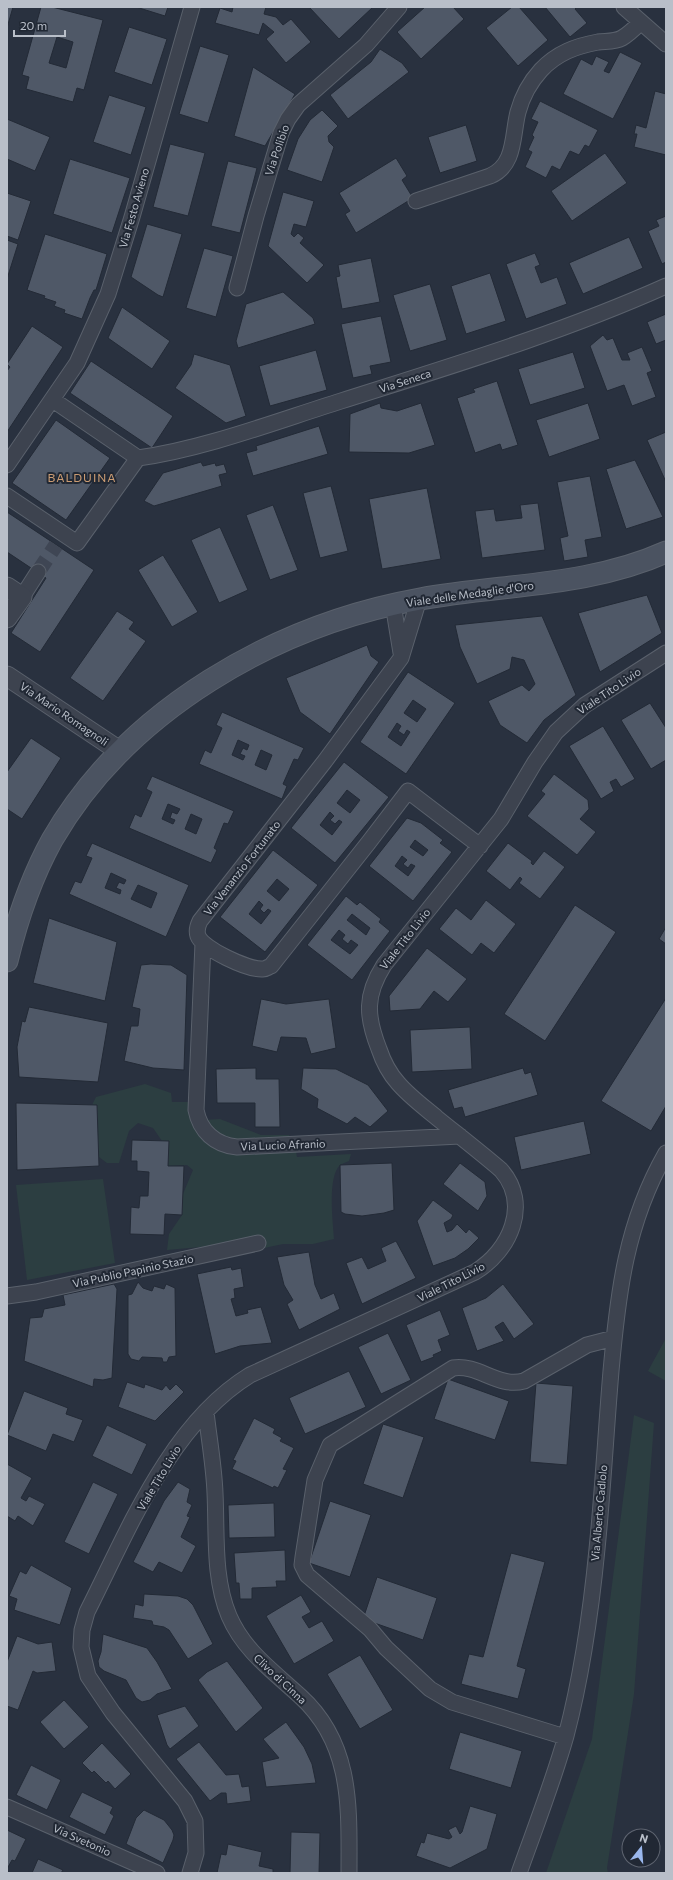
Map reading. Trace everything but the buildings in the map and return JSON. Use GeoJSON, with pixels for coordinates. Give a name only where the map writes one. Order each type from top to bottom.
{"type":"FeatureCollection","features":[{"type":"Feature","properties":{"kind":"main road","name":"Viale delle Medaglie d'Oro"},"geometry":{"type":"LineString","coordinates":[[7,962],[21,911],[52,841],[82,796],[121,752],[138,735],[182,699],[258,653],[321,626],[393,604],[419,599],[569,580],[638,563],[666,552]]}},
{"type":"Feature","properties":{"kind":"street","name":"Via Festo Avieno"},"geometry":{"type":"LineString","coordinates":[[7,465],[77,363],[112,283],[192,7]]}},
{"type":"Feature","properties":{"kind":"street","name":"Via Polibio"},"geometry":{"type":"LineString","coordinates":[[237,288],[256,216],[281,133],[288,119],[298,105],[366,45],[399,7]]}},
{"type":"Feature","properties":{"kind":"street"},"geometry":{"type":"LineString","coordinates":[[628,8],[646,27],[666,44]]}},
{"type":"Feature","properties":{"kind":"street"},"geometry":{"type":"LineString","coordinates":[[416,201],[490,176],[501,170],[508,160],[511,151],[520,105],[532,82],[541,70],[552,60],[569,50],[598,42],[620,39],[646,27]]}},
{"type":"Feature","properties":{"kind":"street","name":"Via Seneca"},"geometry":{"type":"LineString","coordinates":[[138,458],[211,442],[461,363],[577,324],[616,309],[666,286]]}},
{"type":"Feature","properties":{"kind":"street"},"geometry":{"type":"LineString","coordinates":[[7,496],[60,540],[76,543],[138,458],[53,400]]}},
{"type":"Feature","properties":{"kind":"street"},"geometry":{"type":"LineString","coordinates":[[7,618],[14,592],[38,572]]}},
{"type":"Feature","properties":{"kind":"street","name":"Via Venanzio Fortunato"},"geometry":{"type":"LineString","coordinates":[[203,943],[197,931],[200,921],[329,756],[402,658],[419,599]]}},
{"type":"Feature","properties":{"kind":"street"},"geometry":{"type":"LineString","coordinates":[[393,604],[402,658]]}},
{"type":"Feature","properties":{"kind":"street","name":"Viale Tito Livio"},"geometry":{"type":"LineString","coordinates":[[190,1873],[194,1862],[197,1844],[196,1828],[191,1810],[95,1689],[85,1669],[81,1642],[87,1612],[141,1506],[166,1461],[206,1412],[229,1390],[250,1376],[482,1268],[494,1258],[504,1245],[512,1227],[516,1200],[509,1179],[501,1170],[405,1090],[391,1074],[373,1033],[369,1014],[369,1002],[374,983],[384,965],[480,846],[509,807],[548,743],[568,719],[585,705],[666,653]]}},
{"type":"Feature","properties":{"kind":"street","name":"Via Mario Romagnoli"},"geometry":{"type":"LineString","coordinates":[[7,676],[121,752]]}},
{"type":"Feature","properties":{"kind":"street"},"geometry":{"type":"LineString","coordinates":[[203,943],[224,956],[250,967],[263,969],[271,966],[365,848],[408,791],[480,846]]}},
{"type":"Feature","properties":{"kind":"street","name":"Via Lucio Afranio"},"geometry":{"type":"LineString","coordinates":[[203,943],[196,1110],[202,1128],[211,1137],[228,1146],[236,1147],[460,1136]]}},
{"type":"Feature","properties":{"kind":"street","name":"Via Alberto Cadlolo"},"geometry":{"type":"LineString","coordinates":[[519,1873],[565,1737],[580,1671],[597,1549],[614,1338],[622,1272],[630,1241],[646,1195],[666,1153]]}},
{"type":"Feature","properties":{"kind":"street","name":"Via Publio Papinio Stazio"},"geometry":{"type":"LineString","coordinates":[[7,1296],[36,1292],[258,1244]]}},
{"type":"Feature","properties":{"kind":"street"},"geometry":{"type":"LineString","coordinates":[[565,1737],[452,1702],[430,1689],[386,1648],[370,1629],[307,1575],[302,1565],[315,1480],[330,1445],[453,1368],[462,1367],[471,1369],[505,1382],[524,1381],[587,1345],[614,1338]]}},
{"type":"Feature","properties":{"kind":"street","name":"Clivo di Cinna"},"geometry":{"type":"LineString","coordinates":[[206,1412],[215,1491],[219,1572],[224,1602],[236,1629],[247,1647],[260,1662],[302,1698],[327,1730],[339,1752],[348,1792],[349,1873]]}},
{"type":"Feature","properties":{"kind":"street","name":"Via Svetonio"},"geometry":{"type":"LineString","coordinates":[[7,1807],[157,1873]]}},
{"type":"Feature","properties":{"kind":"shaded area"},"geometry":{"type":"Polygon","coordinates":[[[145,1084],[171,1093],[172,1102],[193,1102],[204,1109],[204,1120],[220,1119],[261,1135],[289,1135],[294,1141],[297,1157],[351,1154],[349,1161],[340,1165],[333,1179],[332,1212],[334,1239],[313,1244],[283,1244],[255,1250],[234,1244],[167,1250],[169,1234],[182,1215],[183,1194],[193,1170],[187,1165],[168,1166],[169,1141],[162,1141],[153,1128],[138,1123],[129,1131],[119,1163],[107,1163],[99,1157],[92,1105],[96,1097],[145,1084]]]}},
{"type":"Feature","properties":{"kind":"shaded area"},"geometry":{"type":"Polygon","coordinates":[[[103,1179],[115,1263],[27,1280],[16,1185],[103,1179]]]}},
{"type":"Feature","properties":{"kind":"shaded area"},"geometry":{"type":"Polygon","coordinates":[[[666,1338],[666,1381],[648,1371],[666,1338]]]}},
{"type":"Feature","properties":{"kind":"shaded area"},"geometry":{"type":"Polygon","coordinates":[[[634,1415],[654,1423],[634,1694],[607,1868],[608,1873],[546,1873],[592,1739],[634,1415]]]}},
{"type":"Feature","properties":{"kind":"tunnel"},"geometry":{"type":"LineString","coordinates":[[38,572],[56,545]]}},
{"type":"Feature","properties":{"kind":"district","name":"BALDUINA"},"geometry":{"type":"Point","coordinates":[82,478]}}]}
